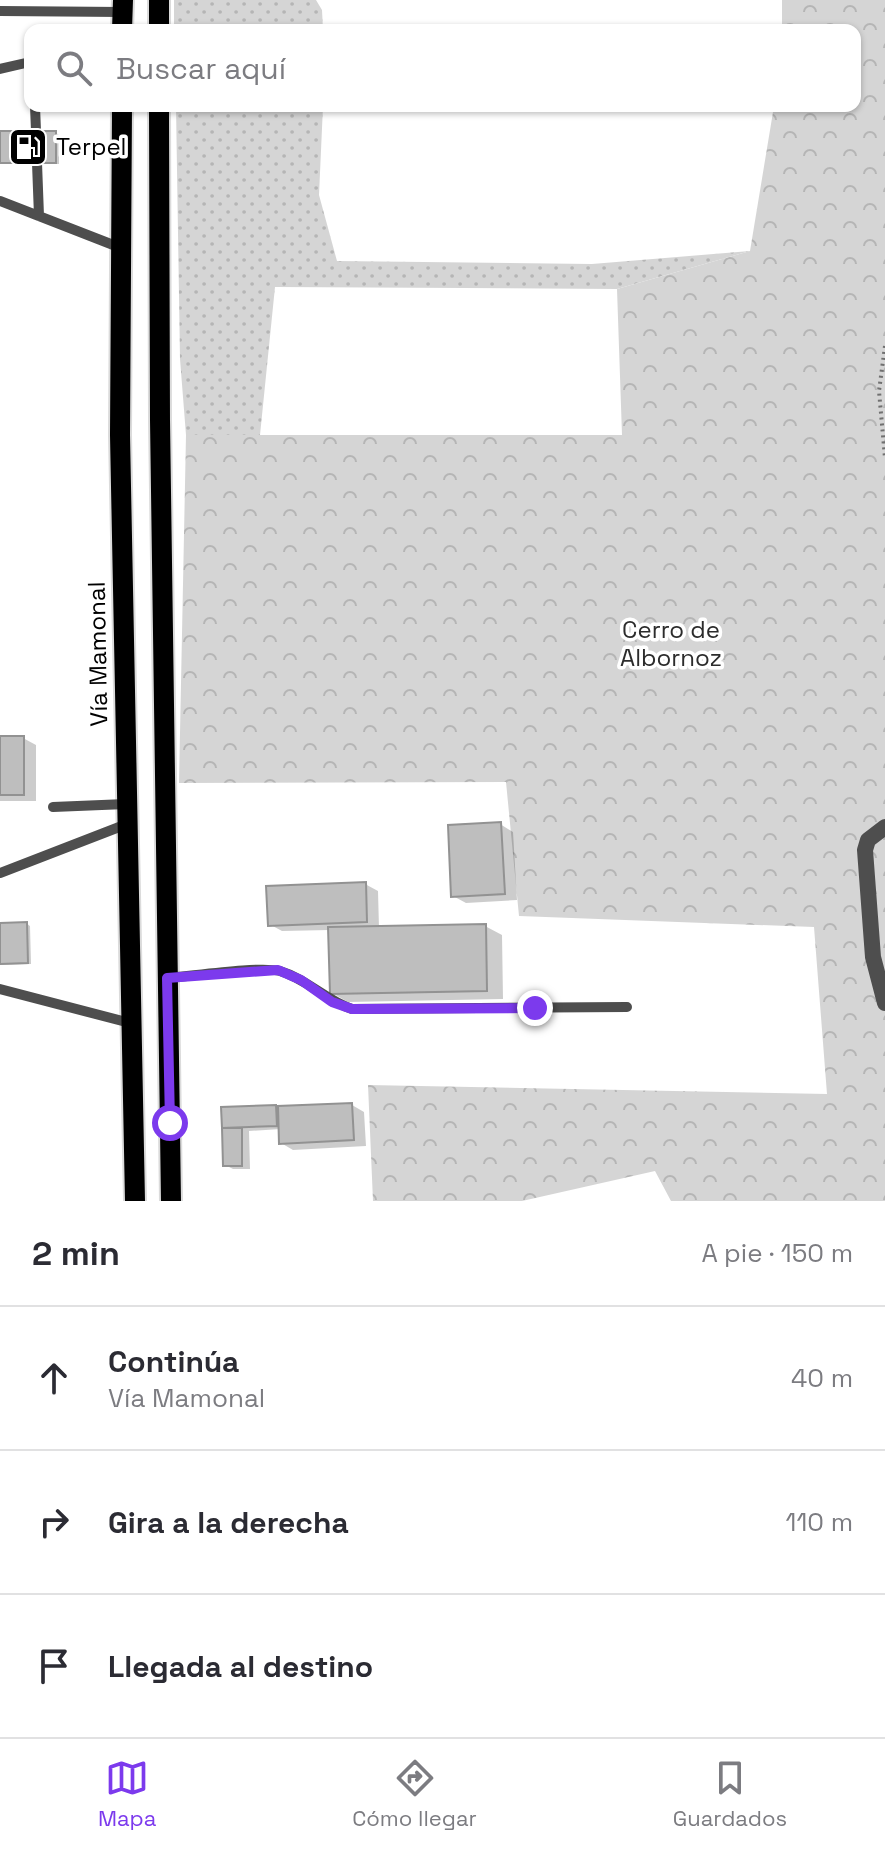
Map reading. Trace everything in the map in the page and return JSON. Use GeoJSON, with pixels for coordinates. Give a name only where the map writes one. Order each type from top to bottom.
{"type":"FeatureCollection","features":[{"type":"Feature","properties":{"kind":"main road"},"geometry":{"type":"LineString","coordinates":[[159,0],[159,24]]}},
{"type":"Feature","properties":{"kind":"main road","name":"Vía Mamonal"},"geometry":{"type":"LineString","coordinates":[[122,112],[120,435],[135,1201]]}},
{"type":"Feature","properties":{"kind":"main road"},"geometry":{"type":"LineString","coordinates":[[159,112],[160,420],[171,1201]]}},
{"type":"Feature","properties":{"kind":"street"},"geometry":{"type":"LineString","coordinates":[[885,827],[868,840],[865,850],[873,957],[885,1003]]}},
{"type":"Feature","properties":{"kind":"lane"},"geometry":{"type":"LineString","coordinates":[[0,11],[122,14]]}},
{"type":"Feature","properties":{"kind":"lane"},"geometry":{"type":"LineString","coordinates":[[0,69],[24,63]]}},
{"type":"Feature","properties":{"kind":"lane"},"geometry":{"type":"LineString","coordinates":[[35,112],[36,131]]}},
{"type":"Feature","properties":{"kind":"lane"},"geometry":{"type":"LineString","coordinates":[[37,163],[39,216]]}},
{"type":"Feature","properties":{"kind":"lane"},"geometry":{"type":"LineString","coordinates":[[0,201],[122,248]]}},
{"type":"Feature","properties":{"kind":"lane"},"geometry":{"type":"LineString","coordinates":[[53,807],[126,814]]}},
{"type":"Feature","properties":{"kind":"lane"},"geometry":{"type":"LineString","coordinates":[[0,873],[126,814]]}},
{"type":"Feature","properties":{"kind":"lane"},"geometry":{"type":"LineString","coordinates":[[167,978],[278,970],[301,980],[332,1002],[352,1009],[627,1007]]}},
{"type":"Feature","properties":{"kind":"lane"},"geometry":{"type":"LineString","coordinates":[[0,989],[130,1023]]}},
{"type":"Feature","properties":{"kind":"path"},"geometry":{"type":"LineString","coordinates":[[885,346],[879,391],[885,458]]}},
{"type":"Feature","properties":{"kind":"green space"},"geometry":{"type":"Polygon","coordinates":[[[174,0],[316,0],[322,10],[323,24],[174,24],[174,0]]]}},
{"type":"Feature","properties":{"kind":"green space","name":"Cerro de Albornoz"},"geometry":{"type":"Polygon","coordinates":[[[782,0],[885,0],[885,1201],[671,1201],[655,1171],[522,1201],[373,1201],[368,1085],[827,1094],[814,927],[519,916],[506,782],[179,783],[186,435],[622,435],[617,289],[750,251],[773,112],[861,112],[861,24],[782,24],[782,0]]]}},
{"type":"Feature","properties":{"kind":"green space"},"geometry":{"type":"Polygon","coordinates":[[[176,112],[323,112],[319,195],[337,261],[592,264],[750,251],[617,289],[275,287],[260,435],[186,435],[180,359],[176,112]]]}},
{"type":"Feature","properties":{"kind":"building","name":"Terpel"},"geometry":{"type":"Polygon","coordinates":[[[0,131],[56,131],[56,163],[0,163],[0,131]]]}},
{"type":"Feature","properties":{"kind":"building"},"geometry":{"type":"Polygon","coordinates":[[[0,736],[24,736],[24,795],[0,795],[0,736]]]}},
{"type":"Feature","properties":{"kind":"building"},"geometry":{"type":"Polygon","coordinates":[[[501,822],[505,894],[451,897],[448,825],[501,822]]]}},
{"type":"Feature","properties":{"kind":"building"},"geometry":{"type":"Polygon","coordinates":[[[366,882],[367,922],[268,926],[266,886],[366,882]]]}},
{"type":"Feature","properties":{"kind":"building"},"geometry":{"type":"Polygon","coordinates":[[[27,922],[28,963],[0,964],[0,923],[27,922]]]}},
{"type":"Feature","properties":{"kind":"building"},"geometry":{"type":"Polygon","coordinates":[[[486,924],[487,991],[330,994],[328,927],[486,924]]]}},
{"type":"Feature","properties":{"kind":"building"},"geometry":{"type":"Polygon","coordinates":[[[352,1103],[354,1140],[279,1144],[278,1106],[352,1103]]]}},
{"type":"Feature","properties":{"kind":"building"},"geometry":{"type":"Polygon","coordinates":[[[276,1105],[277,1126],[222,1128],[221,1107],[276,1105]]]}},
{"type":"Feature","properties":{"kind":"building"},"geometry":{"type":"Polygon","coordinates":[[[222,1128],[242,1128],[242,1166],[223,1166],[222,1128]]]}},
{"type":"Feature","properties":{"kind":"place","name":"Terpel"},"geometry":{"type":"Point","coordinates":[28,147]}},
{"type":"Feature","properties":{"kind":"route"},"geometry":{"type":"LineString","coordinates":[[170,1123],[167,978],[278,970],[301,980],[332,1002],[352,1009],[535,1008]]}}]}
